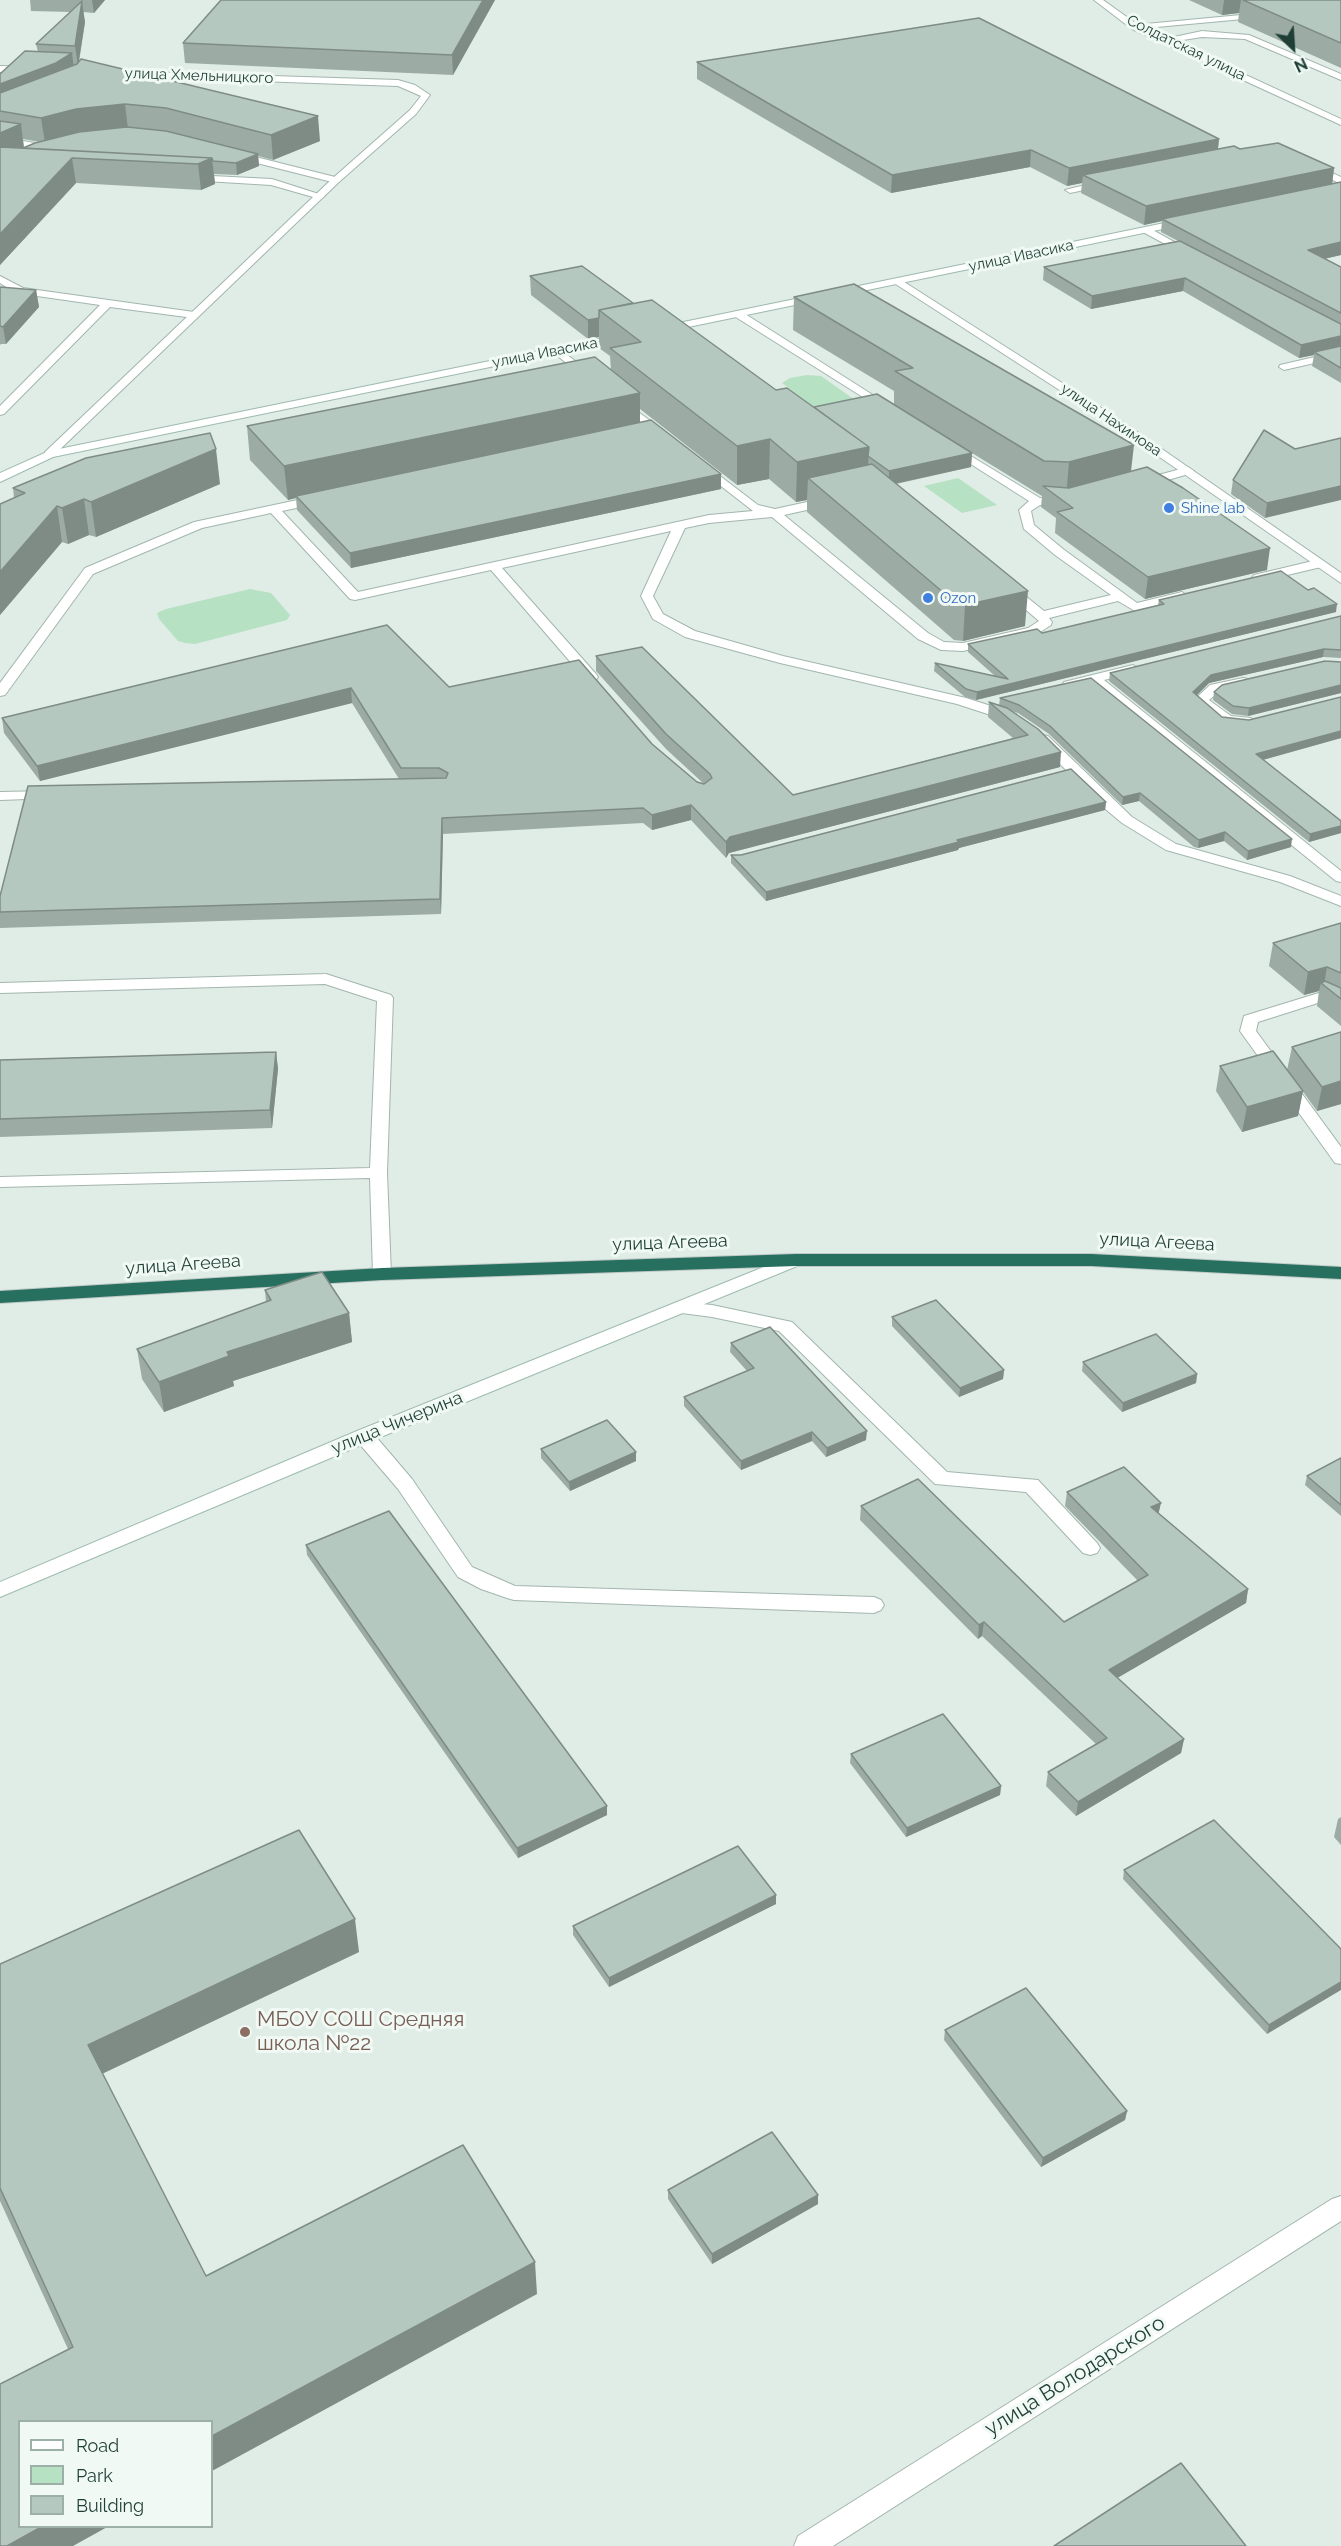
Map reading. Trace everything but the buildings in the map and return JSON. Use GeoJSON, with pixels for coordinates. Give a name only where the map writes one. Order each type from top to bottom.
{"type":"FeatureCollection","features":[{"type":"Feature","properties":{"kind":"highway","name":"улица Агеева"},"geometry":{"type":"LineString","coordinates":[[0,1298],[382,1274],[796,1260],[1091,1260],[1341,1273]]}},
{"type":"Feature","properties":{"kind":"street","name":"Солдатская улица"},"geometry":{"type":"LineString","coordinates":[[1098,0],[1135,27],[1341,122]]}},
{"type":"Feature","properties":{"kind":"street"},"geometry":{"type":"LineString","coordinates":[[1135,27],[1268,14]]}},
{"type":"Feature","properties":{"kind":"street"},"geometry":{"type":"LineString","coordinates":[[1164,40],[1202,34],[1246,37],[1341,77]]}},
{"type":"Feature","properties":{"kind":"street"},"geometry":{"type":"LineString","coordinates":[[0,69],[44,70]]}},
{"type":"Feature","properties":{"kind":"street","name":"улица Хмельницкого"},"geometry":{"type":"LineString","coordinates":[[111,73],[398,83],[426,95],[424,100],[336,180]]}},
{"type":"Feature","properties":{"kind":"street"},"geometry":{"type":"LineString","coordinates":[[0,140],[46,148]]}},
{"type":"Feature","properties":{"kind":"street"},"geometry":{"type":"LineString","coordinates":[[25,155],[58,145]]}},
{"type":"Feature","properties":{"kind":"street"},"geometry":{"type":"LineString","coordinates":[[224,152],[336,180]]}},
{"type":"Feature","properties":{"kind":"street"},"geometry":{"type":"LineString","coordinates":[[1299,161],[1341,181]]}},
{"type":"Feature","properties":{"kind":"street"},"geometry":{"type":"LineString","coordinates":[[177,177],[272,182],[320,196]]}},
{"type":"Feature","properties":{"kind":"street"},"geometry":{"type":"LineString","coordinates":[[0,478],[49,454],[336,180]]}},
{"type":"Feature","properties":{"kind":"street"},"geometry":{"type":"LineString","coordinates":[[1070,190],[1115,181]]}},
{"type":"Feature","properties":{"kind":"street"},"geometry":{"type":"LineString","coordinates":[[1329,192],[1341,189]]}},
{"type":"Feature","properties":{"kind":"street","name":"улица Ивасика"},"geometry":{"type":"LineString","coordinates":[[665,332],[738,314],[1192,220]]}},
{"type":"Feature","properties":{"kind":"street"},"geometry":{"type":"LineString","coordinates":[[1146,230],[1197,257]]}},
{"type":"Feature","properties":{"kind":"street"},"geometry":{"type":"LineString","coordinates":[[0,279],[20,291]]}},
{"type":"Feature","properties":{"kind":"street","name":"улица Нахимова"},"geometry":{"type":"LineString","coordinates":[[898,281],[1188,471],[1318,565],[1341,579]]}},
{"type":"Feature","properties":{"kind":"street"},"geometry":{"type":"LineString","coordinates":[[0,295],[20,291],[194,315]]}},
{"type":"Feature","properties":{"kind":"street"},"geometry":{"type":"LineString","coordinates":[[0,412],[108,303]]}},
{"type":"Feature","properties":{"kind":"street"},"geometry":{"type":"LineString","coordinates":[[738,314],[897,414]]}},
{"type":"Feature","properties":{"kind":"street","name":"улица Ивасика"},"geometry":{"type":"LineString","coordinates":[[49,454],[633,335]]}},
{"type":"Feature","properties":{"kind":"street"},"geometry":{"type":"LineString","coordinates":[[558,351],[606,389],[649,430],[673,443]]}},
{"type":"Feature","properties":{"kind":"street"},"geometry":{"type":"LineString","coordinates":[[1284,367],[1341,354]]}},
{"type":"Feature","properties":{"kind":"street"},"geometry":{"type":"LineString","coordinates":[[937,438],[1037,501],[1066,503],[1077,500]]}},
{"type":"Feature","properties":{"kind":"street"},"geometry":{"type":"LineString","coordinates":[[691,457],[754,508],[775,513],[923,636],[941,646],[963,647],[1032,632],[1046,622],[1001,583]]}},
{"type":"Feature","properties":{"kind":"street"},"geometry":{"type":"LineString","coordinates":[[1132,486],[1188,471]]}},
{"type":"Feature","properties":{"kind":"street"},"geometry":{"type":"LineString","coordinates":[[0,692],[89,571],[198,525],[332,497]]}},
{"type":"Feature","properties":{"kind":"street"},"geometry":{"type":"LineString","coordinates":[[274,509],[355,596],[709,519],[775,513],[839,499]]}},
{"type":"Feature","properties":{"kind":"street"},"geometry":{"type":"LineString","coordinates":[[1037,501],[1025,510],[1028,526],[1135,608],[1192,594]]}},
{"type":"Feature","properties":{"kind":"street"},"geometry":{"type":"LineString","coordinates":[[680,525],[647,596],[658,616],[690,634],[734,647],[975,705],[1012,718],[1043,739],[1127,820],[1171,847],[1285,879],[1341,901]]}},
{"type":"Feature","properties":{"kind":"street"},"geometry":{"type":"LineString","coordinates":[[1248,580],[1341,562]]}},
{"type":"Feature","properties":{"kind":"street"},"geometry":{"type":"LineString","coordinates":[[494,566],[604,692]]}},
{"type":"Feature","properties":{"kind":"street"},"geometry":{"type":"LineString","coordinates":[[1041,616],[1119,597]]}},
{"type":"Feature","properties":{"kind":"street"},"geometry":{"type":"LineString","coordinates":[[1051,689],[1150,665]]}},
{"type":"Feature","properties":{"kind":"street"},"geometry":{"type":"LineString","coordinates":[[1258,678],[1215,688],[1201,700],[1227,720],[1248,722],[1260,719]]}},
{"type":"Feature","properties":{"kind":"street"},"geometry":{"type":"LineString","coordinates":[[1094,679],[1341,878]]}},
{"type":"Feature","properties":{"kind":"street"},"geometry":{"type":"LineString","coordinates":[[975,705],[997,701]]}},
{"type":"Feature","properties":{"kind":"street"},"geometry":{"type":"LineString","coordinates":[[1052,776],[1075,770]]}},
{"type":"Feature","properties":{"kind":"street"},"geometry":{"type":"LineString","coordinates":[[0,796],[60,795]]}},
{"type":"Feature","properties":{"kind":"street"},"geometry":{"type":"LineString","coordinates":[[0,988],[326,979],[385,998],[378,1173],[382,1274]]}},
{"type":"Feature","properties":{"kind":"street"},"geometry":{"type":"LineString","coordinates":[[1341,1006],[1322,997],[1250,1019],[1248,1031],[1341,1159]]}},
{"type":"Feature","properties":{"kind":"street"},"geometry":{"type":"LineString","coordinates":[[0,1182],[378,1173]]}},
{"type":"Feature","properties":{"kind":"street","name":"улица Чичерина"},"geometry":{"type":"LineString","coordinates":[[0,1590],[364,1436],[796,1260]]}},
{"type":"Feature","properties":{"kind":"street"},"geometry":{"type":"LineString","coordinates":[[680,1308],[712,1311],[785,1326],[942,1479],[1031,1485],[1090,1548]]}},
{"type":"Feature","properties":{"kind":"street"},"geometry":{"type":"LineString","coordinates":[[364,1436],[405,1484],[465,1572],[514,1593],[874,1605]]}},
{"type":"Feature","properties":{"kind":"street","name":"улица Володарского"},"geometry":{"type":"LineString","coordinates":[[808,2546],[1341,2207]]}},
{"type":"Feature","properties":{"kind":"green space"},"geometry":{"type":"Polygon","coordinates":[[[807,375],[821,376],[865,407],[826,416],[782,383],[790,378],[807,375]]]}},
{"type":"Feature","properties":{"kind":"green space"},"geometry":{"type":"Polygon","coordinates":[[[958,478],[997,505],[962,513],[924,486],[958,478]]]}},
{"type":"Feature","properties":{"kind":"green space"},"geometry":{"type":"Polygon","coordinates":[[[250,589],[271,593],[290,615],[287,620],[195,644],[178,641],[159,619],[157,613],[166,609],[250,589]]]}},
{"type":"Feature","properties":{"kind":"place","name":"Shine lab"},"geometry":{"type":"Point","coordinates":[1169,508]}},
{"type":"Feature","properties":{"kind":"place","name":"Ozon"},"geometry":{"type":"Point","coordinates":[928,598]}},
{"type":"Feature","properties":{"kind":"place","name":"МБОУ СОШ Средняя школа №22"},"geometry":{"type":"Point","coordinates":[245,2032]}}]}
